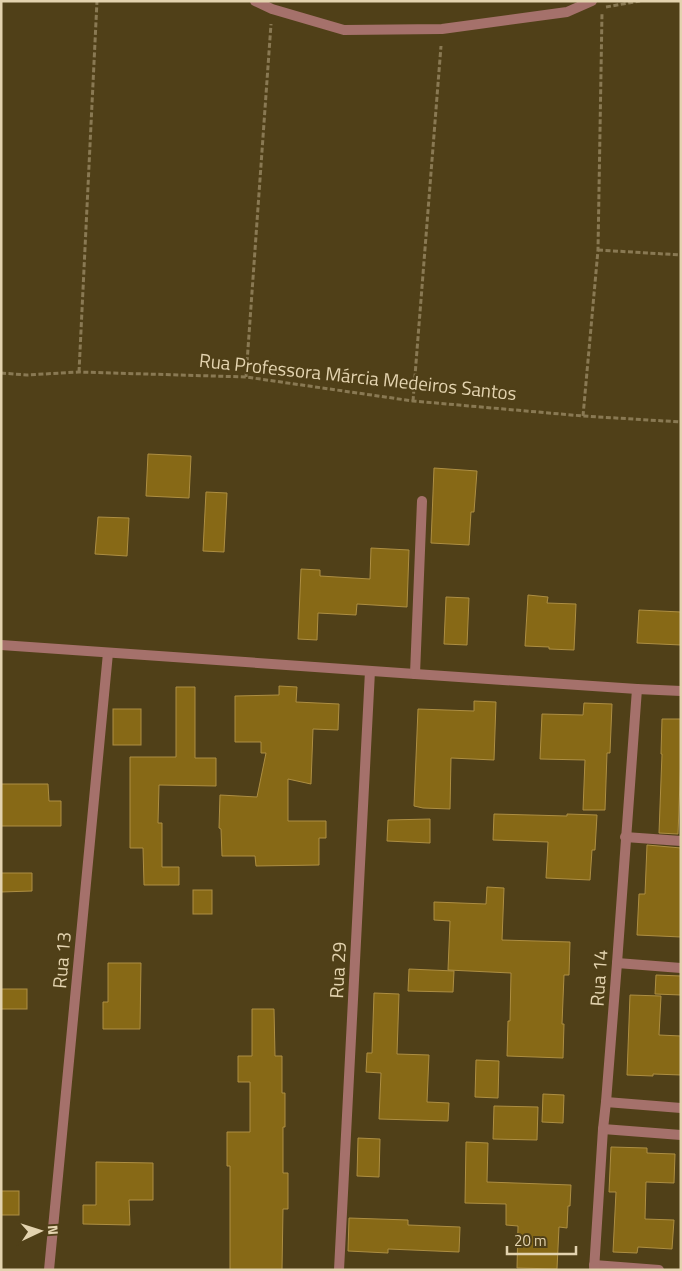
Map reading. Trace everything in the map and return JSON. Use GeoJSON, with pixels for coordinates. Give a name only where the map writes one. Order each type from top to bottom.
{"type":"FeatureCollection","features":[{"type":"Feature","properties":{"kind":"street"},"geometry":{"type":"LineString","coordinates":[[255,1],[272,9],[344,30],[442,29],[567,12],[592,1]]}},
{"type":"Feature","properties":{"kind":"street"},"geometry":{"type":"LineString","coordinates":[[415,674],[422,501]]}},
{"type":"Feature","properties":{"kind":"street"},"geometry":{"type":"LineString","coordinates":[[1,645],[681,691]]}},
{"type":"Feature","properties":{"kind":"street","name":"Rua 13"},"geometry":{"type":"LineString","coordinates":[[49,1270],[108,653]]}},
{"type":"Feature","properties":{"kind":"street","name":"Rua 29"},"geometry":{"type":"LineString","coordinates":[[339,1270],[370,671]]}},
{"type":"Feature","properties":{"kind":"street","name":"Rua 14"},"geometry":{"type":"LineString","coordinates":[[594,1268],[637,689]]}},
{"type":"Feature","properties":{"kind":"street"},"geometry":{"type":"LineString","coordinates":[[626,838],[681,841]]}},
{"type":"Feature","properties":{"kind":"street"},"geometry":{"type":"LineString","coordinates":[[617,963],[681,968]]}},
{"type":"Feature","properties":{"kind":"street"},"geometry":{"type":"LineString","coordinates":[[606,1102],[681,1108]]}},
{"type":"Feature","properties":{"kind":"street"},"geometry":{"type":"LineString","coordinates":[[603,1129],[681,1134]]}},
{"type":"Feature","properties":{"kind":"street"},"geometry":{"type":"LineString","coordinates":[[594,1268],[659,1270]]}},
{"type":"Feature","properties":{"kind":"path"},"geometry":{"type":"LineString","coordinates":[[79,372],[97,1]]}},
{"type":"Feature","properties":{"kind":"path"},"geometry":{"type":"LineString","coordinates":[[583,416],[598,250],[602,1]]}},
{"type":"Feature","properties":{"kind":"path"},"geometry":{"type":"LineString","coordinates":[[602,8],[640,1]]}},
{"type":"Feature","properties":{"kind":"path"},"geometry":{"type":"LineString","coordinates":[[246,378],[272,9]]}},
{"type":"Feature","properties":{"kind":"path"},"geometry":{"type":"LineString","coordinates":[[413,401],[442,29]]}},
{"type":"Feature","properties":{"kind":"path"},"geometry":{"type":"LineString","coordinates":[[598,250],[681,255]]}},
{"type":"Feature","properties":{"kind":"path","name":"Rua Professora Márcia Medeiros Santos"},"geometry":{"type":"LineString","coordinates":[[1,373],[27,375],[79,372],[246,378],[413,401],[583,416],[681,422]]}},
{"type":"Feature","properties":{"kind":"building"},"geometry":{"type":"Polygon","coordinates":[[[148,454],[191,456],[189,498],[146,496],[148,454]]]}},
{"type":"Feature","properties":{"kind":"building"},"geometry":{"type":"Polygon","coordinates":[[[434,468],[477,471],[474,512],[471,512],[469,545],[431,543],[434,468]]]}},
{"type":"Feature","properties":{"kind":"building"},"geometry":{"type":"Polygon","coordinates":[[[206,492],[227,493],[224,552],[203,551],[206,492]]]}},
{"type":"Feature","properties":{"kind":"building"},"geometry":{"type":"Polygon","coordinates":[[[98,517],[129,518],[127,556],[95,554],[98,517]]]}},
{"type":"Feature","properties":{"kind":"building"},"geometry":{"type":"Polygon","coordinates":[[[371,548],[409,550],[407,607],[357,604],[356,615],[318,613],[317,640],[298,639],[301,569],[320,570],[320,576],[370,579],[371,548]]]}},
{"type":"Feature","properties":{"kind":"building"},"geometry":{"type":"Polygon","coordinates":[[[528,595],[548,597],[547,603],[576,604],[574,650],[525,646],[528,595]]]}},
{"type":"Feature","properties":{"kind":"building"},"geometry":{"type":"Polygon","coordinates":[[[446,597],[469,598],[467,645],[444,644],[446,597]]]}},
{"type":"Feature","properties":{"kind":"building"},"geometry":{"type":"Polygon","coordinates":[[[639,610],[681,612],[681,645],[637,643],[639,610]]]}},
{"type":"Feature","properties":{"kind":"building"},"geometry":{"type":"Polygon","coordinates":[[[279,686],[297,687],[296,702],[339,704],[338,730],[313,729],[311,784],[288,779],[288,821],[326,821],[326,838],[319,838],[319,865],[256,866],[255,856],[222,856],[221,829],[219,828],[220,795],[257,797],[266,753],[261,753],[261,742],[235,742],[235,696],[279,695],[279,686]]]}},
{"type":"Feature","properties":{"kind":"building"},"geometry":{"type":"Polygon","coordinates":[[[176,687],[195,687],[195,758],[216,758],[216,786],[159,785],[158,823],[162,823],[162,867],[179,867],[179,885],[144,885],[143,848],[130,848],[130,757],[176,757],[176,687]]]}},
{"type":"Feature","properties":{"kind":"building"},"geometry":{"type":"Polygon","coordinates":[[[474,701],[496,702],[494,760],[451,758],[450,809],[414,806],[418,709],[474,711],[474,701]]]}},
{"type":"Feature","properties":{"kind":"building"},"geometry":{"type":"Polygon","coordinates":[[[584,703],[612,704],[610,753],[607,753],[605,810],[583,810],[585,760],[540,759],[542,714],[583,715],[584,703]]]}},
{"type":"Feature","properties":{"kind":"building"},"geometry":{"type":"Polygon","coordinates":[[[113,709],[141,709],[141,745],[113,745],[113,709]]]}},
{"type":"Feature","properties":{"kind":"building"},"geometry":{"type":"Polygon","coordinates":[[[662,719],[681,719],[678,834],[659,833],[662,719]]]}},
{"type":"Feature","properties":{"kind":"building"},"geometry":{"type":"Polygon","coordinates":[[[1,784],[48,784],[49,801],[61,801],[61,826],[1,826],[1,784]]]}},
{"type":"Feature","properties":{"kind":"building"},"geometry":{"type":"Polygon","coordinates":[[[494,814],[597,815],[595,850],[592,850],[590,880],[546,878],[548,842],[493,840],[494,814]]]}},
{"type":"Feature","properties":{"kind":"building"},"geometry":{"type":"Polygon","coordinates":[[[430,819],[430,843],[387,841],[388,820],[430,819]]]}},
{"type":"Feature","properties":{"kind":"building"},"geometry":{"type":"Polygon","coordinates":[[[647,845],[681,848],[681,937],[637,935],[639,894],[645,894],[647,845]]]}},
{"type":"Feature","properties":{"kind":"building"},"geometry":{"type":"Polygon","coordinates":[[[1,873],[32,873],[32,891],[1,892],[1,873]]]}},
{"type":"Feature","properties":{"kind":"building"},"geometry":{"type":"Polygon","coordinates":[[[487,887],[504,888],[502,940],[570,942],[569,975],[564,975],[563,1058],[507,1056],[511,973],[448,970],[450,921],[434,920],[434,902],[486,904],[487,887]]]}},
{"type":"Feature","properties":{"kind":"building"},"geometry":{"type":"Polygon","coordinates":[[[193,890],[212,890],[212,914],[193,914],[193,890]]]}},
{"type":"Feature","properties":{"kind":"building"},"geometry":{"type":"Polygon","coordinates":[[[108,963],[141,963],[140,1029],[103,1029],[103,1002],[108,1002],[108,963]]]}},
{"type":"Feature","properties":{"kind":"building"},"geometry":{"type":"Polygon","coordinates":[[[409,969],[454,971],[453,992],[408,991],[409,969]]]}},
{"type":"Feature","properties":{"kind":"building"},"geometry":{"type":"Polygon","coordinates":[[[656,975],[681,976],[681,995],[655,994],[656,975]]]}},
{"type":"Feature","properties":{"kind":"building"},"geometry":{"type":"Polygon","coordinates":[[[1,989],[27,989],[27,1009],[1,1009],[1,989]]]}},
{"type":"Feature","properties":{"kind":"building"},"geometry":{"type":"Polygon","coordinates":[[[374,993],[399,994],[397,1054],[429,1055],[427,1102],[449,1103],[448,1121],[379,1119],[381,1073],[366,1072],[367,1053],[372,1053],[374,993]]]}},
{"type":"Feature","properties":{"kind":"building"},"geometry":{"type":"Polygon","coordinates":[[[630,995],[661,996],[659,1035],[681,1036],[681,1075],[627,1075],[630,995]]]}},
{"type":"Feature","properties":{"kind":"building"},"geometry":{"type":"Polygon","coordinates":[[[252,1009],[274,1009],[275,1056],[282,1056],[282,1093],[285,1093],[283,1173],[288,1173],[288,1209],[283,1209],[282,1270],[230,1270],[230,1166],[227,1166],[227,1132],[250,1132],[250,1082],[238,1082],[238,1056],[252,1056],[252,1009]]]}},
{"type":"Feature","properties":{"kind":"building"},"geometry":{"type":"Polygon","coordinates":[[[476,1060],[499,1061],[498,1098],[475,1097],[476,1060]]]}},
{"type":"Feature","properties":{"kind":"building"},"geometry":{"type":"Polygon","coordinates":[[[543,1094],[564,1095],[563,1123],[542,1122],[543,1094]]]}},
{"type":"Feature","properties":{"kind":"building"},"geometry":{"type":"Polygon","coordinates":[[[494,1106],[538,1107],[537,1140],[493,1139],[494,1106]]]}},
{"type":"Feature","properties":{"kind":"building"},"geometry":{"type":"Polygon","coordinates":[[[358,1138],[380,1139],[379,1177],[357,1176],[358,1138]]]}},
{"type":"Feature","properties":{"kind":"building"},"geometry":{"type":"Polygon","coordinates":[[[466,1142],[488,1143],[487,1182],[571,1185],[567,1228],[559,1227],[557,1269],[517,1268],[518,1226],[506,1225],[506,1204],[465,1203],[466,1142]]]}},
{"type":"Feature","properties":{"kind":"building"},"geometry":{"type":"Polygon","coordinates":[[[611,1147],[647,1148],[647,1153],[675,1154],[674,1183],[646,1182],[645,1219],[674,1220],[672,1249],[638,1247],[637,1253],[613,1252],[616,1192],[609,1192],[611,1147]]]}},
{"type":"Feature","properties":{"kind":"building"},"geometry":{"type":"Polygon","coordinates":[[[96,1162],[153,1163],[153,1200],[129,1200],[130,1225],[83,1224],[83,1205],[96,1205],[96,1162]]]}},
{"type":"Feature","properties":{"kind":"building"},"geometry":{"type":"Polygon","coordinates":[[[1,1191],[19,1191],[19,1215],[1,1215],[1,1191]]]}},
{"type":"Feature","properties":{"kind":"building"},"geometry":{"type":"Polygon","coordinates":[[[349,1218],[408,1220],[408,1225],[460,1227],[459,1252],[388,1249],[388,1253],[348,1251],[349,1218]]]}}]}
